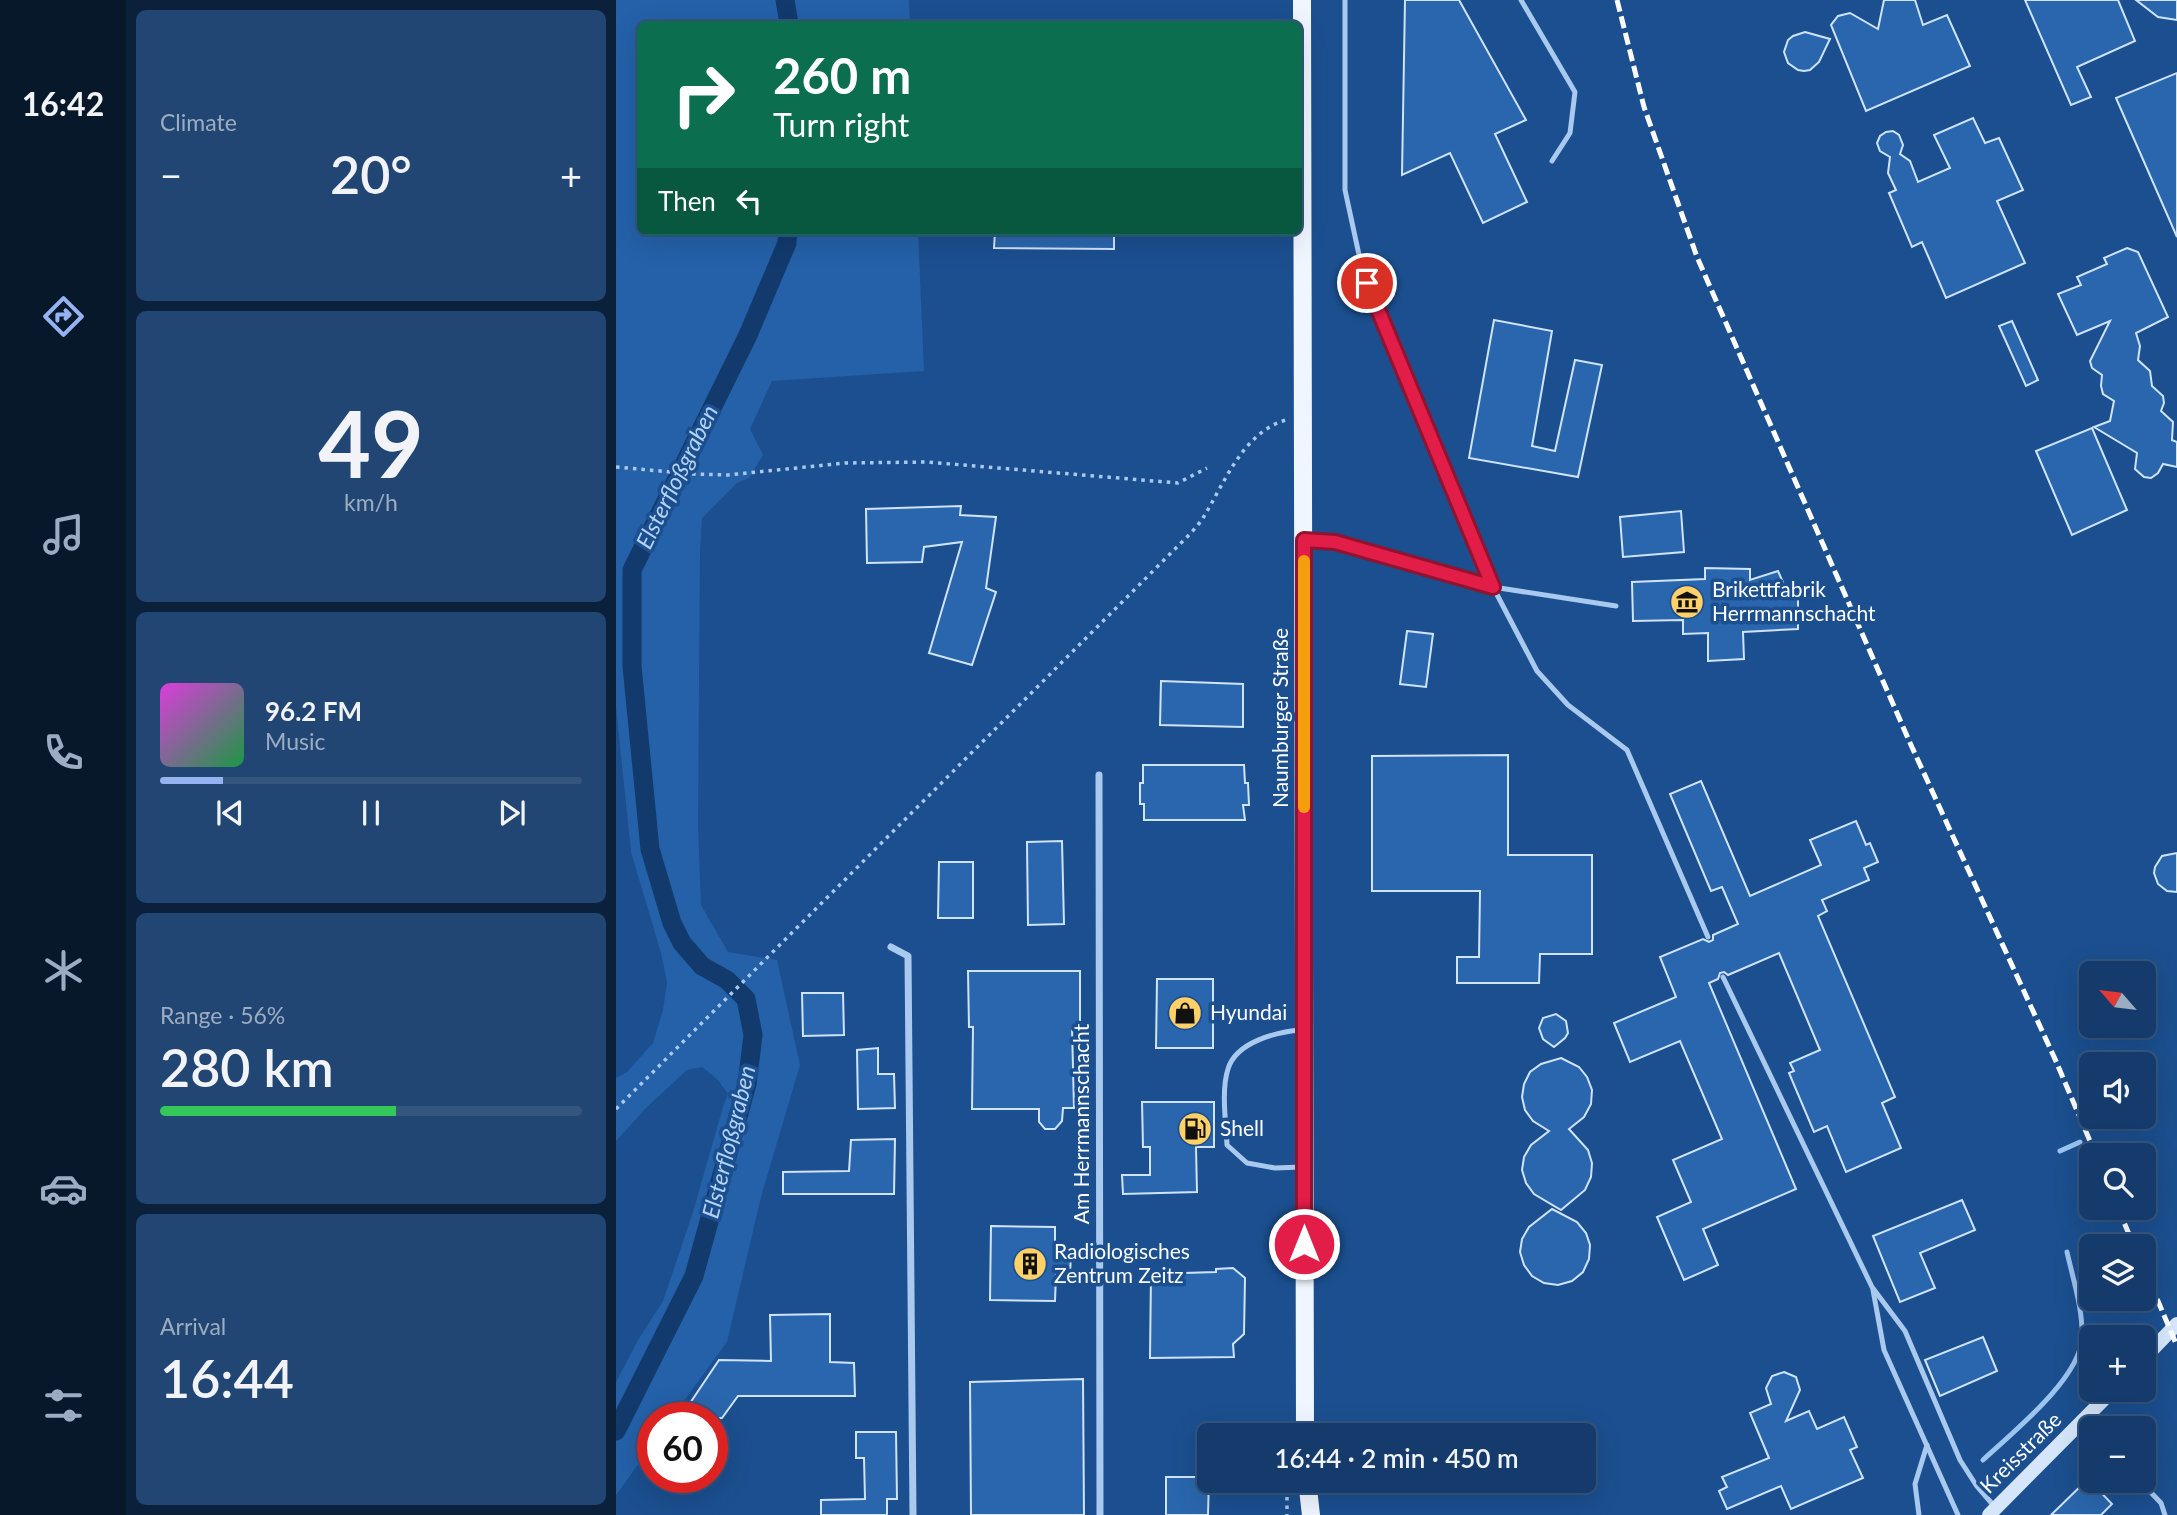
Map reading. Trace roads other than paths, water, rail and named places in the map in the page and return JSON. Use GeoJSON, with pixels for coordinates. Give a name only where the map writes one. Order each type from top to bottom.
{"type":"FeatureCollection","features":[{"type":"Feature","properties":{"kind":"main road","name":"Naumburger Straße"},"geometry":{"type":"LineString","coordinates":[[1302,0],[1305,1423]]}},
{"type":"Feature","properties":{"kind":"main road"},"geometry":{"type":"LineString","coordinates":[[2156,1346],[2177,1324]]}},
{"type":"Feature","properties":{"kind":"main road","name":"Kreisstraße"},"geometry":{"type":"LineString","coordinates":[[1993,1512],[2079,1433]]}},
{"type":"Feature","properties":{"kind":"main road"},"geometry":{"type":"LineString","coordinates":[[1308,1493],[1311,1515]]}},
{"type":"Feature","properties":{"kind":"street","name":"Am Herrmannschacht"},"geometry":{"type":"LineString","coordinates":[[1099,775],[1100,1515]]}},
{"type":"Feature","properties":{"kind":"street"},"geometry":{"type":"LineString","coordinates":[[891,947],[908,956],[913,1515]]}},
{"type":"Feature","properties":{"kind":"lane"},"geometry":{"type":"LineString","coordinates":[[1345,0],[1345,190],[1361,264],[1379,315],[1493,587],[1537,671],[1568,705],[1627,750],[1707,937]]}},
{"type":"Feature","properties":{"kind":"lane"},"geometry":{"type":"LineString","coordinates":[[1521,0],[1575,92],[1570,133],[1552,161]]}},
{"type":"Feature","properties":{"kind":"lane"},"geometry":{"type":"LineString","coordinates":[[1304,540],[1335,542],[1493,587],[1616,606]]}},
{"type":"Feature","properties":{"kind":"lane"},"geometry":{"type":"LineString","coordinates":[[1723,977],[1872,1287],[1905,1331],[1960,1460],[1993,1512]]}},
{"type":"Feature","properties":{"kind":"lane"},"geometry":{"type":"LineString","coordinates":[[1304,1030],[1279,1033],[1243,1047],[1228,1068],[1225,1098],[1227,1145],[1247,1163],[1276,1168],[1304,1167]]}},
{"type":"Feature","properties":{"kind":"lane"},"geometry":{"type":"LineString","coordinates":[[1872,1287],[1884,1350],[1958,1515]]}},
{"type":"Feature","properties":{"kind":"lane"},"geometry":{"type":"LineString","coordinates":[[1919,1515],[1915,1484],[1927,1445]]}},
{"type":"Feature","properties":{"kind":"lane"},"geometry":{"type":"LineString","coordinates":[[2151,1493],[2161,1503],[2165,1515]]}},
{"type":"Feature","properties":{"kind":"waterway","name":"Elsterfloßgraben"},"geometry":{"type":"LineString","coordinates":[[785,0],[788,21]]}},
{"type":"Feature","properties":{"kind":"waterway","name":"Elsterfloßgraben"},"geometry":{"type":"LineString","coordinates":[[616,1431],[694,1276],[747,1084],[753,1035],[746,999],[727,980],[702,966],[682,943],[672,923],[650,849],[632,666],[632,570],[748,335],[787,243],[788,235]]}},
{"type":"Feature","properties":{"kind":"waterway"},"geometry":{"type":"LineString","coordinates":[[2060,1151],[2080,1142]]}},
{"type":"Feature","properties":{"kind":"waterway"},"geometry":{"type":"LineString","coordinates":[[1983,1460],[2043,1404],[2058,1387],[2079,1353],[2082,1337],[2081,1316],[2067,1252]]}},
{"type":"Feature","properties":{"kind":"railway"},"geometry":{"type":"LineString","coordinates":[[1617,0],[1644,107],[1697,257],[1911,745],[2091,1143]]}},
{"type":"Feature","properties":{"kind":"railway"},"geometry":{"type":"LineString","coordinates":[[2123,1220],[2129,1234]]}},
{"type":"Feature","properties":{"kind":"railway"},"geometry":{"type":"LineString","coordinates":[[2156,1296],[2177,1346]]}},
{"type":"Feature","properties":{"kind":"place","name":"Brikettfabrik Herrmannschacht"},"geometry":{"type":"Point","coordinates":[1687,602]}},
{"type":"Feature","properties":{"kind":"place","name":"Hyundai"},"geometry":{"type":"Point","coordinates":[1185,1013]}},
{"type":"Feature","properties":{"kind":"place","name":"Shell"},"geometry":{"type":"Point","coordinates":[1195,1129]}},
{"type":"Feature","properties":{"kind":"place","name":"Radiologisches Zentrum Zeitz"},"geometry":{"type":"Point","coordinates":[1030,1264]}}]}
